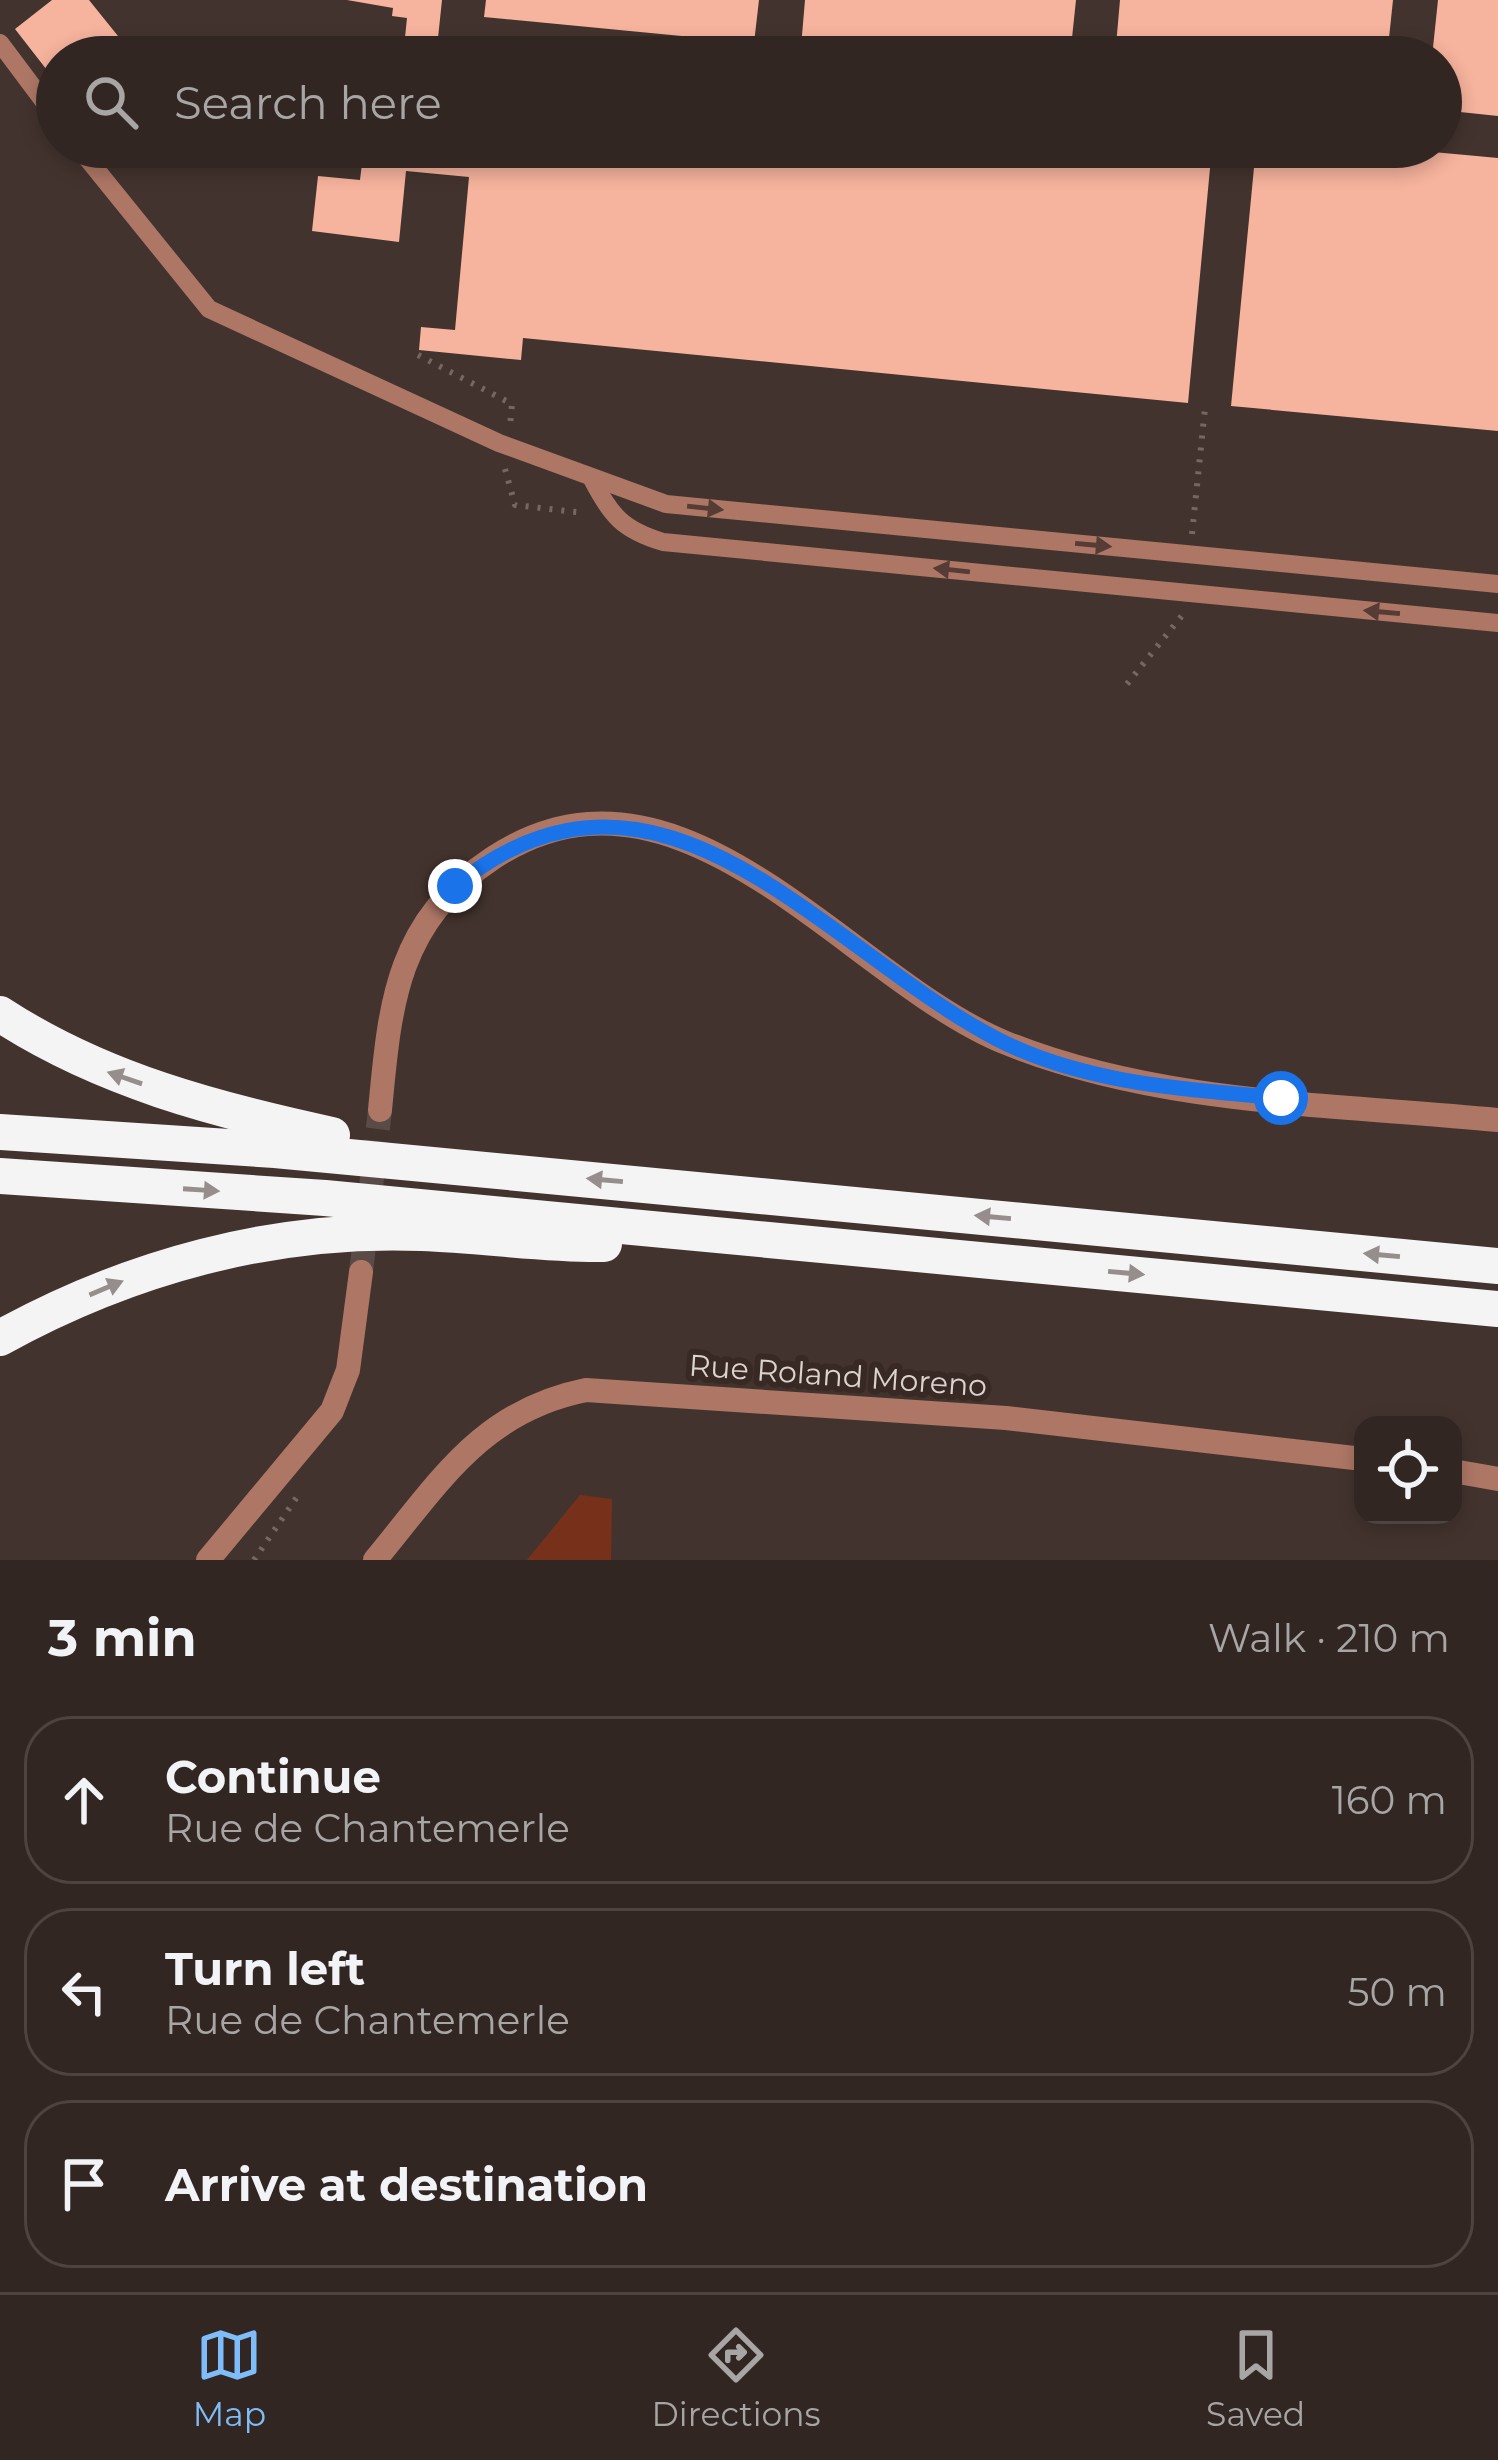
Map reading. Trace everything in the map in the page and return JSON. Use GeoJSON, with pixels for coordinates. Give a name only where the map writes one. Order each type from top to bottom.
{"type":"FeatureCollection","features":[{"type":"Feature","properties":{"kind":"highway"},"geometry":{"type":"LineString","coordinates":[[0,1014],[106,1071],[194,1102],[482,1168]]}},
{"type":"Feature","properties":{"kind":"highway"},"geometry":{"type":"LineString","coordinates":[[0,1132],[482,1168],[1498,1266]]}},
{"type":"Feature","properties":{"kind":"highway"},"geometry":{"type":"LineString","coordinates":[[0,1176],[325,1198],[1498,1309]]}},
{"type":"Feature","properties":{"kind":"highway"},"geometry":{"type":"LineString","coordinates":[[0,1338],[121,1281],[198,1256],[319,1238],[419,1233],[550,1245],[800,1242]]}},
{"type":"Feature","properties":{"kind":"street"},"geometry":{"type":"LineString","coordinates":[[380,1111],[389,1011],[400,972],[416,936],[444,898],[513,844],[557,830],[604,824],[646,827],[690,840],[792,902],[917,993],[1001,1041],[1072,1067],[1144,1085],[1498,1120]]}},
{"type":"Feature","properties":{"kind":"street"},"geometry":{"type":"LineString","coordinates":[[208,1560],[332,1411],[348,1370],[361,1272]]}},
{"type":"Feature","properties":{"kind":"street","name":"Rue Roland Moreno"},"geometry":{"type":"LineString","coordinates":[[375,1560],[487,1431],[552,1396],[586,1390],[1006,1418],[1354,1458]]}},
{"type":"Feature","properties":{"kind":"street"},"geometry":{"type":"LineString","coordinates":[[1462,1466],[1498,1463]]}},
{"type":"Feature","properties":{"kind":"street"},"geometry":{"type":"LineString","coordinates":[[1462,1469],[1498,1479]]}},
{"type":"Feature","properties":{"kind":"lane"},"geometry":{"type":"LineString","coordinates":[[0,43],[36,91]]}},
{"type":"Feature","properties":{"kind":"lane"},"geometry":{"type":"LineString","coordinates":[[95,168],[209,309],[500,443],[666,504],[1498,584]]}},
{"type":"Feature","properties":{"kind":"lane"},"geometry":{"type":"LineString","coordinates":[[592,478],[610,515],[628,531],[663,542],[1498,623]]}},
{"type":"Feature","properties":{"kind":"shaded area"},"geometry":{"type":"Polygon","coordinates":[[[580,1495],[612,1499],[611,1560],[527,1560],[580,1495]]]}},
{"type":"Feature","properties":{"kind":"building"},"geometry":{"type":"Polygon","coordinates":[[[52,0],[89,0],[118,36],[36,36],[36,56],[15,29],[52,0]]]}},
{"type":"Feature","properties":{"kind":"building"},"geometry":{"type":"Polygon","coordinates":[[[347,0],[442,0],[438,36],[405,36],[407,18],[392,16],[393,8],[347,0]]]}},
{"type":"Feature","properties":{"kind":"building"},"geometry":{"type":"Polygon","coordinates":[[[486,0],[759,0],[755,36],[681,36],[484,17],[486,0]]]}},
{"type":"Feature","properties":{"kind":"building"},"geometry":{"type":"Polygon","coordinates":[[[805,0],[1076,0],[1072,36],[802,36],[805,0]]]}},
{"type":"Feature","properties":{"kind":"building"},"geometry":{"type":"Polygon","coordinates":[[[1120,0],[1393,0],[1389,36],[1117,36],[1120,0]]]}},
{"type":"Feature","properties":{"kind":"building"},"geometry":{"type":"Polygon","coordinates":[[[1438,0],[1498,0],[1498,116],[1462,112],[1462,36],[1434,36],[1438,0]]]}},
{"type":"Feature","properties":{"kind":"building"},"geometry":{"type":"Polygon","coordinates":[[[1462,155],[1498,158],[1498,431],[1231,406],[1254,168],[1462,168],[1462,155]]]}},
{"type":"Feature","properties":{"kind":"building"},"geometry":{"type":"Polygon","coordinates":[[[361,168],[1210,168],[1188,403],[523,338],[521,360],[419,350],[421,327],[455,330],[469,177],[406,171],[399,242],[312,231],[318,176],[360,180],[361,168]]]}},
{"type":"Feature","properties":{"kind":"tunnel"},"geometry":{"type":"LineString","coordinates":[[361,1272],[380,1110]]}},
{"type":"Feature","properties":{"kind":"route"},"geometry":{"type":"LineString","coordinates":[[455,886],[513,844],[557,830],[604,824],[646,827],[690,840],[732,862],[917,993],[1001,1041],[1072,1067],[1144,1085],[1281,1098]]}}]}
